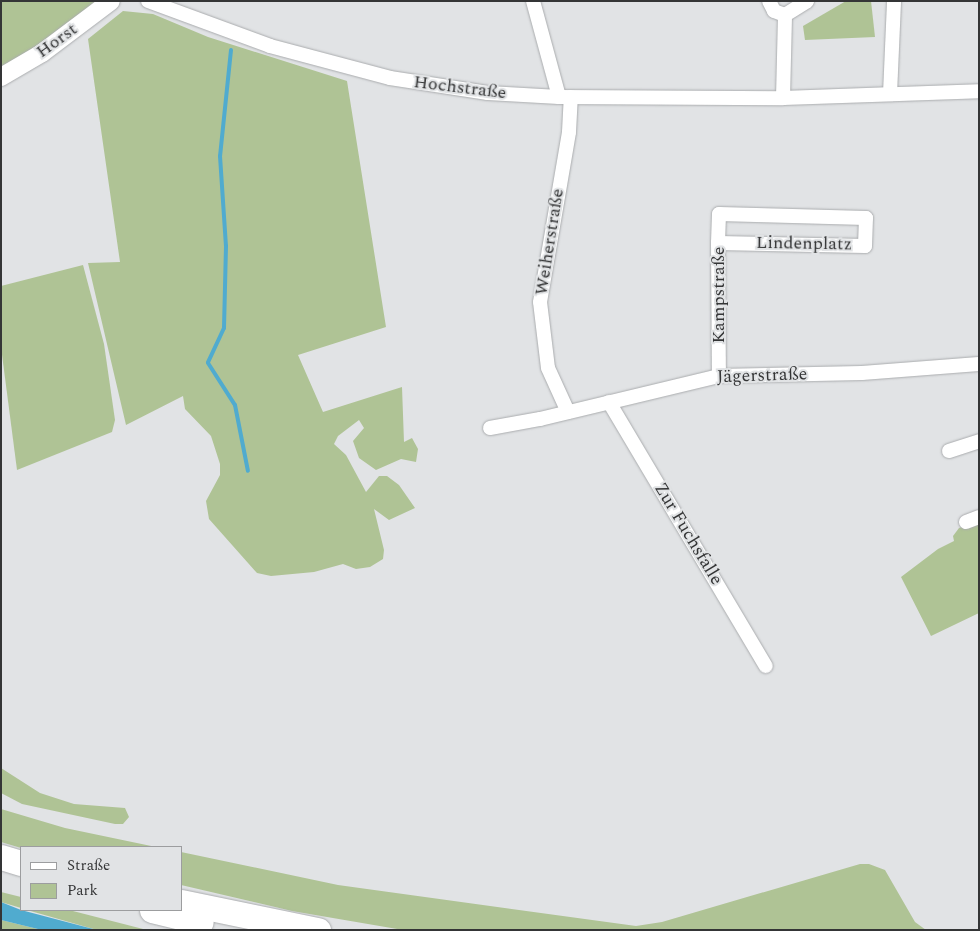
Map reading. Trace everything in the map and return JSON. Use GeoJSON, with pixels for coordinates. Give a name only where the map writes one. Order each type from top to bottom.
{"type":"FeatureCollection","features":[{"type":"Feature","properties":{"kind":"highway"},"geometry":{"type":"LineString","coordinates":[[1,857],[20,864]]}},
{"type":"Feature","properties":{"kind":"highway"},"geometry":{"type":"LineString","coordinates":[[1,873],[20,878]]}},
{"type":"Feature","properties":{"kind":"highway"},"geometry":{"type":"LineString","coordinates":[[182,902],[318,930]]}},
{"type":"Feature","properties":{"kind":"highway"},"geometry":{"type":"LineString","coordinates":[[156,911],[233,930]]}},
{"type":"Feature","properties":{"kind":"street","name":"Horst"},"geometry":{"type":"LineString","coordinates":[[1,77],[42,53],[111,1]]}},
{"type":"Feature","properties":{"kind":"street","name":"Hochstraße"},"geometry":{"type":"LineString","coordinates":[[148,1],[270,46],[390,78],[446,88],[565,97],[783,98],[979,91]]}},
{"type":"Feature","properties":{"kind":"street"},"geometry":{"type":"LineString","coordinates":[[769,1],[774,11],[785,15]]}},
{"type":"Feature","properties":{"kind":"street"},"geometry":{"type":"LineString","coordinates":[[785,15],[808,1]]}},
{"type":"Feature","properties":{"kind":"street"},"geometry":{"type":"LineString","coordinates":[[890,94],[894,1]]}},
{"type":"Feature","properties":{"kind":"street","name":"Weiherstraße"},"geometry":{"type":"LineString","coordinates":[[535,2],[565,97],[570,132],[540,302],[548,368],[568,412]]}},
{"type":"Feature","properties":{"kind":"street"},"geometry":{"type":"LineString","coordinates":[[783,98],[785,15]]}},
{"type":"Feature","properties":{"kind":"street","name":"Kampstraße"},"geometry":{"type":"LineString","coordinates":[[719,214],[719,376]]}},
{"type":"Feature","properties":{"kind":"street","name":"Lindenplatz"},"geometry":{"type":"LineString","coordinates":[[718,243],[865,246],[866,218],[719,214]]}},
{"type":"Feature","properties":{"kind":"street","name":"Jägerstraße"},"geometry":{"type":"LineString","coordinates":[[490,428],[568,412],[719,376],[862,373],[979,364]]}},
{"type":"Feature","properties":{"kind":"street","name":"Zur Fuchsfalle"},"geometry":{"type":"LineString","coordinates":[[609,402],[766,666]]}},
{"type":"Feature","properties":{"kind":"street"},"geometry":{"type":"LineString","coordinates":[[949,451],[979,441]]}},
{"type":"Feature","properties":{"kind":"green space"},"geometry":{"type":"Polygon","coordinates":[[[1,1],[97,1],[1,72],[1,1]]]}},
{"type":"Feature","properties":{"kind":"green space"},"geometry":{"type":"Polygon","coordinates":[[[846,1],[871,1],[875,37],[805,40],[803,26],[846,1]]]}},
{"type":"Feature","properties":{"kind":"green space"},"geometry":{"type":"Polygon","coordinates":[[[123,11],[153,14],[208,37],[347,81],[386,327],[298,355],[323,412],[402,387],[404,442],[412,438],[418,449],[416,462],[401,459],[376,470],[359,458],[353,441],[364,428],[359,420],[338,436],[334,444],[346,455],[366,492],[379,476],[387,476],[399,485],[415,508],[389,520],[374,509],[384,550],[383,559],[370,567],[356,569],[343,564],[314,572],[271,576],[257,573],[209,519],[206,501],[220,475],[220,464],[211,436],[185,409],[183,396],[126,425],[88,263],[120,262],[88,39],[123,11]]]}},
{"type":"Feature","properties":{"kind":"green space"},"geometry":{"type":"Polygon","coordinates":[[[83,265],[104,344],[115,420],[112,432],[17,470],[1,347],[1,286],[83,265]]]}},
{"type":"Feature","properties":{"kind":"green space"},"geometry":{"type":"Polygon","coordinates":[[[979,521],[979,613],[931,636],[901,577],[938,549],[954,541],[953,536],[959,528],[979,521]]]}},
{"type":"Feature","properties":{"kind":"green space"},"geometry":{"type":"Polygon","coordinates":[[[1,768],[40,793],[74,804],[125,808],[129,817],[123,824],[115,824],[22,804],[1,793],[1,768]]]}},
{"type":"Feature","properties":{"kind":"green space"},"geometry":{"type":"Polygon","coordinates":[[[1,809],[65,828],[151,846],[20,846],[20,848],[1,842],[1,809]]]}},
{"type":"Feature","properties":{"kind":"green space"},"geometry":{"type":"Polygon","coordinates":[[[182,852],[338,885],[636,926],[662,922],[860,864],[869,864],[885,870],[915,922],[926,930],[403,930],[292,911],[182,885],[182,852]]]}},
{"type":"Feature","properties":{"kind":"green space"},"geometry":{"type":"Polygon","coordinates":[[[1,892],[20,897],[20,908],[1,902],[1,892]]]}},
{"type":"Feature","properties":{"kind":"green space"},"geometry":{"type":"Polygon","coordinates":[[[30,911],[73,911],[147,930],[97,930],[30,911]]]}},
{"type":"Feature","properties":{"kind":"green space"},"geometry":{"type":"Polygon","coordinates":[[[1,920],[42,930],[1,930],[1,920]]]}},
{"type":"Feature","properties":{"kind":"water"},"geometry":{"type":"Polygon","coordinates":[[[1,902],[20,911],[97,930],[42,930],[1,920],[1,902]]]}},
{"type":"Feature","properties":{"kind":"waterway"},"geometry":{"type":"LineString","coordinates":[[231,50],[220,156],[226,246],[224,328],[208,363],[235,405],[248,471]]}}]}
